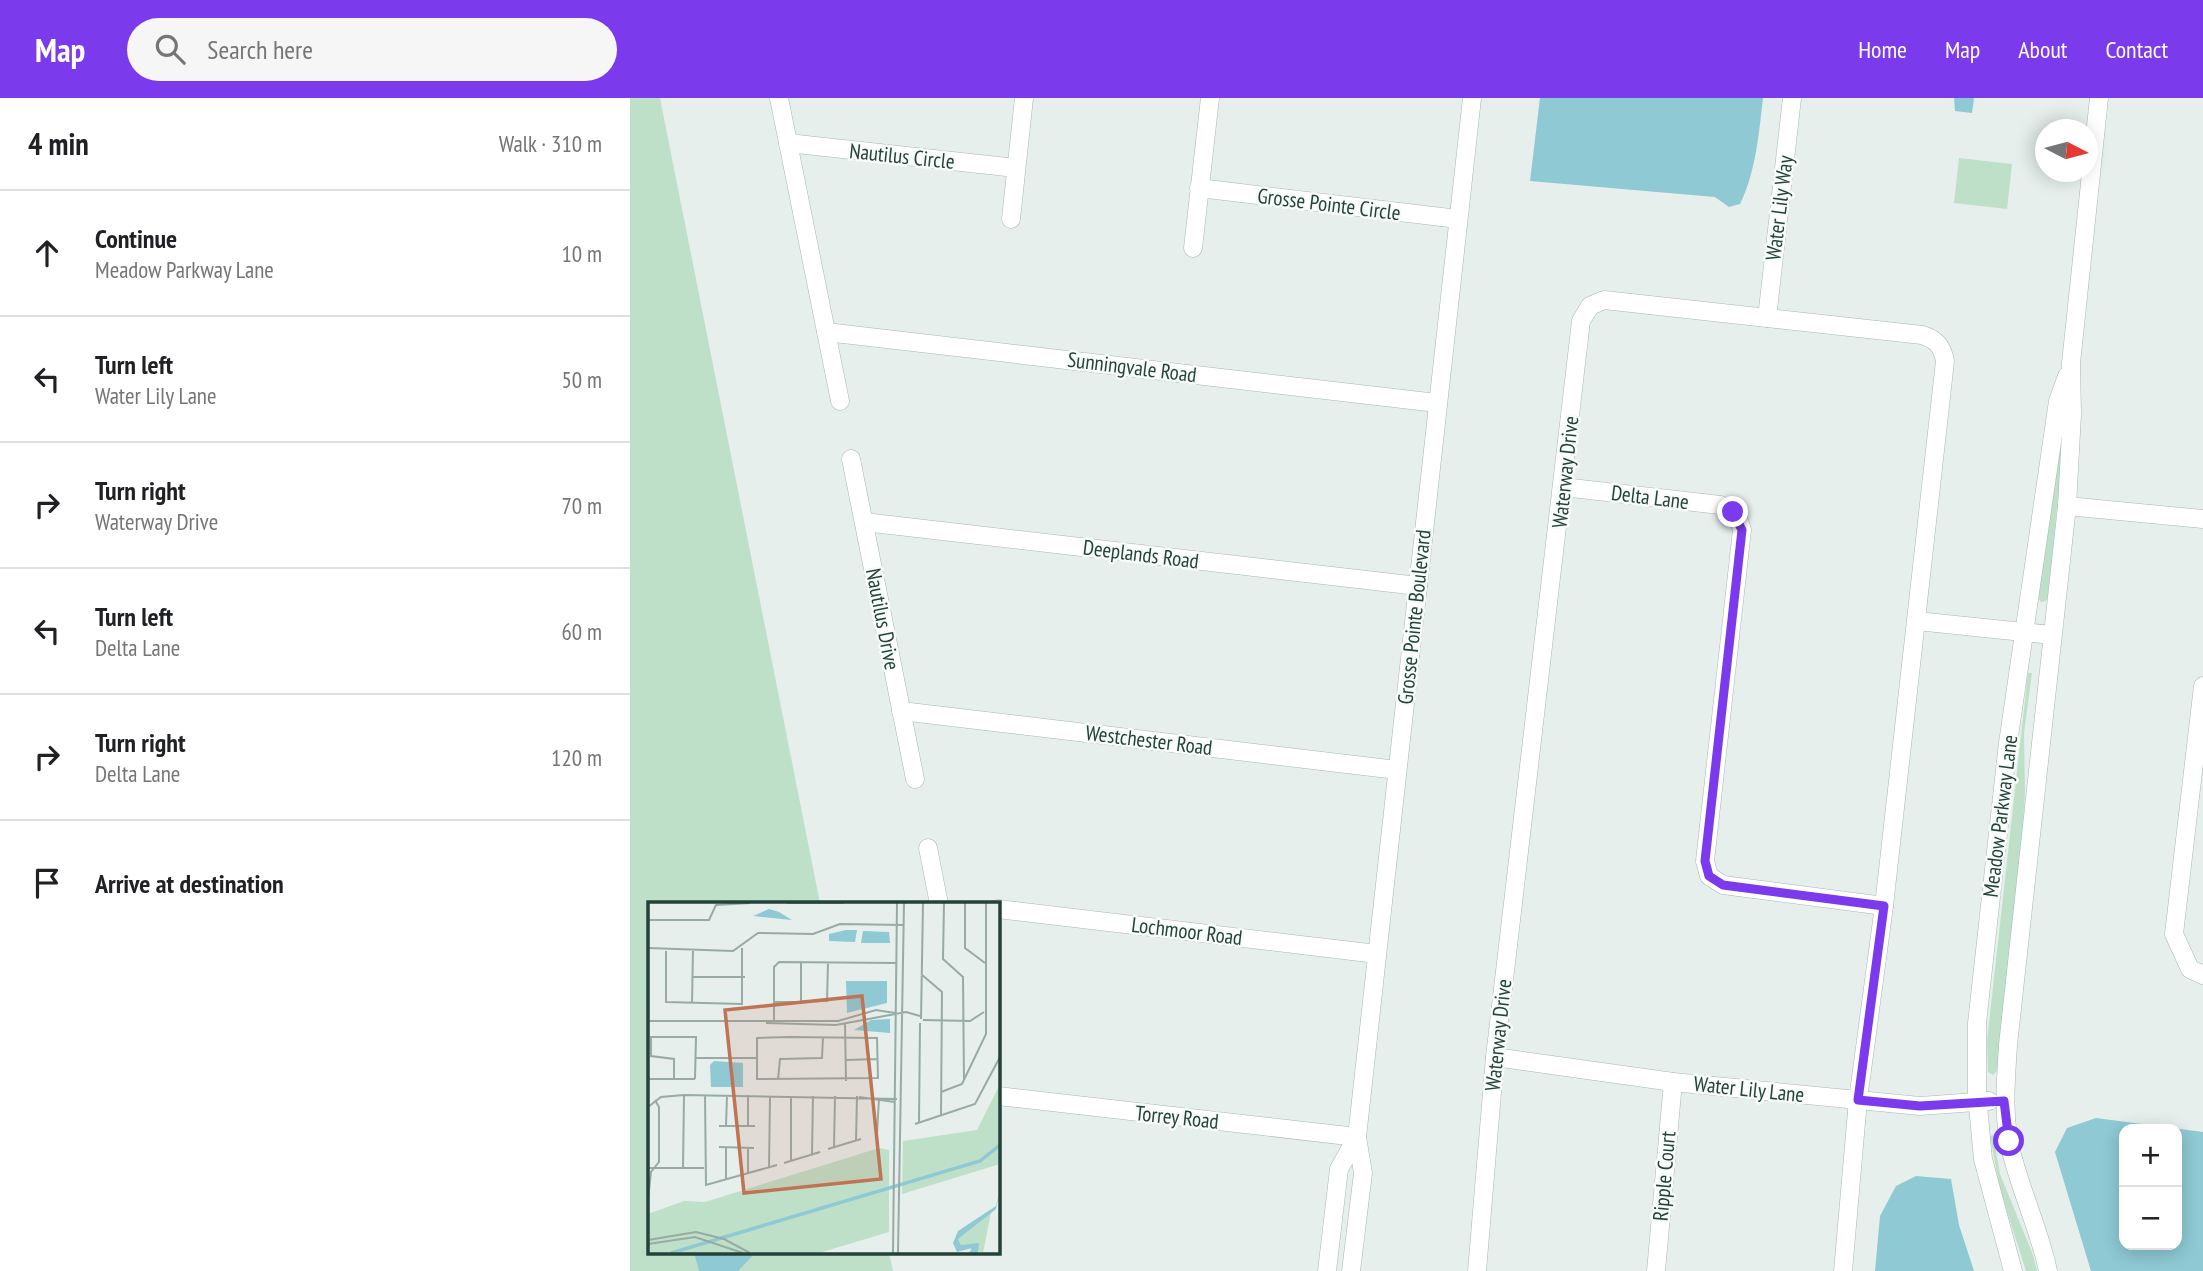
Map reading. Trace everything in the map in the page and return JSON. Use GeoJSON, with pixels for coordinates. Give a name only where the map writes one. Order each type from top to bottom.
{"type":"FeatureCollection","features":[{"type":"Feature","properties":{"kind":"street"},"geometry":{"type":"LineString","coordinates":[[779,98],[840,401]]}},
{"type":"Feature","properties":{"kind":"street"},"geometry":{"type":"LineString","coordinates":[[1011,219],[1024,98]]}},
{"type":"Feature","properties":{"kind":"street"},"geometry":{"type":"LineString","coordinates":[[1193,248],[1210,98]]}},
{"type":"Feature","properties":{"kind":"street","name":"Grosse Pointe Boulevard"},"geometry":{"type":"LineString","coordinates":[[1351,1271],[1363,1173],[1357,1137],[1472,98]]}},
{"type":"Feature","properties":{"kind":"street","name":"Water Lily Way"},"geometry":{"type":"LineString","coordinates":[[1767,318],[1792,98]]}},
{"type":"Feature","properties":{"kind":"street","name":"Meadow Parkway Lane"},"geometry":{"type":"LineString","coordinates":[[2048,1271],[2042,1243],[2023,1193],[2009,1141],[2004,1101],[2067,506],[2072,414],[2071,363],[2099,98]]}},
{"type":"Feature","properties":{"kind":"street","name":"Nautilus Circle"},"geometry":{"type":"LineString","coordinates":[[788,143],[1016,168]]}},
{"type":"Feature","properties":{"kind":"street","name":"Grosse Pointe Circle"},"geometry":{"type":"LineString","coordinates":[[1199,188],[1458,219]]}},
{"type":"Feature","properties":{"kind":"street","name":"Waterway Drive"},"geometry":{"type":"LineString","coordinates":[[1476,1271],[1495,1057],[1581,321],[1590,306],[1604,300],[1922,335],[1940,346],[1945,361],[1884,906],[1858,1100],[1843,1271]]}},
{"type":"Feature","properties":{"kind":"street","name":"Sunningvale Road"},"geometry":{"type":"LineString","coordinates":[[826,332],[1437,403]]}},
{"type":"Feature","properties":{"kind":"street","name":"Meadow Parkway Lane"},"geometry":{"type":"LineString","coordinates":[[2013,1271],[1983,1159],[1977,1102],[1977,1023],[2008,743],[2058,401],[2071,363]]}},
{"type":"Feature","properties":{"kind":"street","name":"Nautilus Drive"},"geometry":{"type":"LineString","coordinates":[[851,459],[915,779]]}},
{"type":"Feature","properties":{"kind":"street","name":"Delta Lane"},"geometry":{"type":"LineString","coordinates":[[1563,487],[1720,505],[1733,512],[1740,523],[1742,530],[1705,861],[1709,876],[1723,885],[1884,906]]}},
{"type":"Feature","properties":{"kind":"street"},"geometry":{"type":"LineString","coordinates":[[2067,506],[2203,519]]}},
{"type":"Feature","properties":{"kind":"street","name":"Deeplands Road"},"geometry":{"type":"LineString","coordinates":[[864,522],[1418,586]]}},
{"type":"Feature","properties":{"kind":"street"},"geometry":{"type":"LineString","coordinates":[[1917,621],[2052,635]]}},
{"type":"Feature","properties":{"kind":"street"},"geometry":{"type":"LineString","coordinates":[[2203,686],[2199,748],[2174,934],[2190,969],[2203,975]]}},
{"type":"Feature","properties":{"kind":"street","name":"Westchester Road"},"geometry":{"type":"LineString","coordinates":[[901,711],[1397,770]]}},
{"type":"Feature","properties":{"kind":"street"},"geometry":{"type":"LineString","coordinates":[[928,848],[944,902]]}},
{"type":"Feature","properties":{"kind":"street","name":"Lochmoor Road"},"geometry":{"type":"LineString","coordinates":[[999,909],[1377,954]]}},
{"type":"Feature","properties":{"kind":"street","name":"Water Lily Lane"},"geometry":{"type":"LineString","coordinates":[[1495,1057],[1673,1082],[1920,1106],[2004,1101]]}},
{"type":"Feature","properties":{"kind":"street","name":"Ripple Court"},"geometry":{"type":"LineString","coordinates":[[1656,1271],[1673,1082]]}},
{"type":"Feature","properties":{"kind":"street","name":"Torrey Road"},"geometry":{"type":"LineString","coordinates":[[999,1096],[1357,1137]]}},
{"type":"Feature","properties":{"kind":"street","name":"Grosse Pointe Boulevard"},"geometry":{"type":"LineString","coordinates":[[1327,1271],[1339,1169],[1357,1137]]}},
{"type":"Feature","properties":{"kind":"green space"},"geometry":{"type":"Polygon","coordinates":[[[630,98],[660,98],[820,902],[648,902],[648,1254],[889,1254],[893,1271],[630,1271],[630,98]]]}},
{"type":"Feature","properties":{"kind":"green space"},"geometry":{"type":"Polygon","coordinates":[[[1959,158],[2012,164],[2007,209],[1954,203],[1959,158]]]}},
{"type":"Feature","properties":{"kind":"green space"},"geometry":{"type":"Polygon","coordinates":[[[2063,408],[2067,408],[2048,597],[2041,602],[2038,598],[2063,408]]]}},
{"type":"Feature","properties":{"kind":"green space"},"geometry":{"type":"Polygon","coordinates":[[[2028,673],[2032,673],[2024,733],[2023,825],[1997,1071],[1993,1075],[1988,1072],[1987,1041],[2028,673]]]}},
{"type":"Feature","properties":{"kind":"green space"},"geometry":{"type":"Polygon","coordinates":[[[1993,1135],[2000,1174],[2037,1271],[2026,1271],[2000,1189],[1990,1136],[1993,1135]]]}},
{"type":"Feature","properties":{"kind":"water"},"geometry":{"type":"Polygon","coordinates":[[[1540,98],[1763,98],[1753,165],[1740,204],[1729,207],[1715,197],[1530,181],[1540,98]]]}},
{"type":"Feature","properties":{"kind":"water"},"geometry":{"type":"Polygon","coordinates":[[[1954,98],[1974,98],[1972,113],[1955,111],[1954,98]]]}},
{"type":"Feature","properties":{"kind":"water"},"geometry":{"type":"Polygon","coordinates":[[[2096,1118],[2142,1124],[2119,1124],[2119,1250],[2182,1250],[2182,1129],[2203,1132],[2203,1271],[2091,1271],[2055,1152],[2067,1128],[2096,1118]]]}},
{"type":"Feature","properties":{"kind":"water"},"geometry":{"type":"Polygon","coordinates":[[[1916,1176],[1951,1179],[1959,1225],[1974,1271],[1875,1271],[1880,1216],[1896,1186],[1916,1176]]]}},
{"type":"Feature","properties":{"kind":"water"},"geometry":{"type":"Polygon","coordinates":[[[695,1254],[754,1254],[738,1271],[699,1271],[695,1254]]]}},
{"type":"Feature","properties":{"kind":"route"},"geometry":{"type":"LineString","coordinates":[[1733,512],[1742,530],[1705,861],[1709,876],[1723,885],[1884,906],[1858,1100],[1920,1106],[2004,1101],[2009,1141]]}}]}
